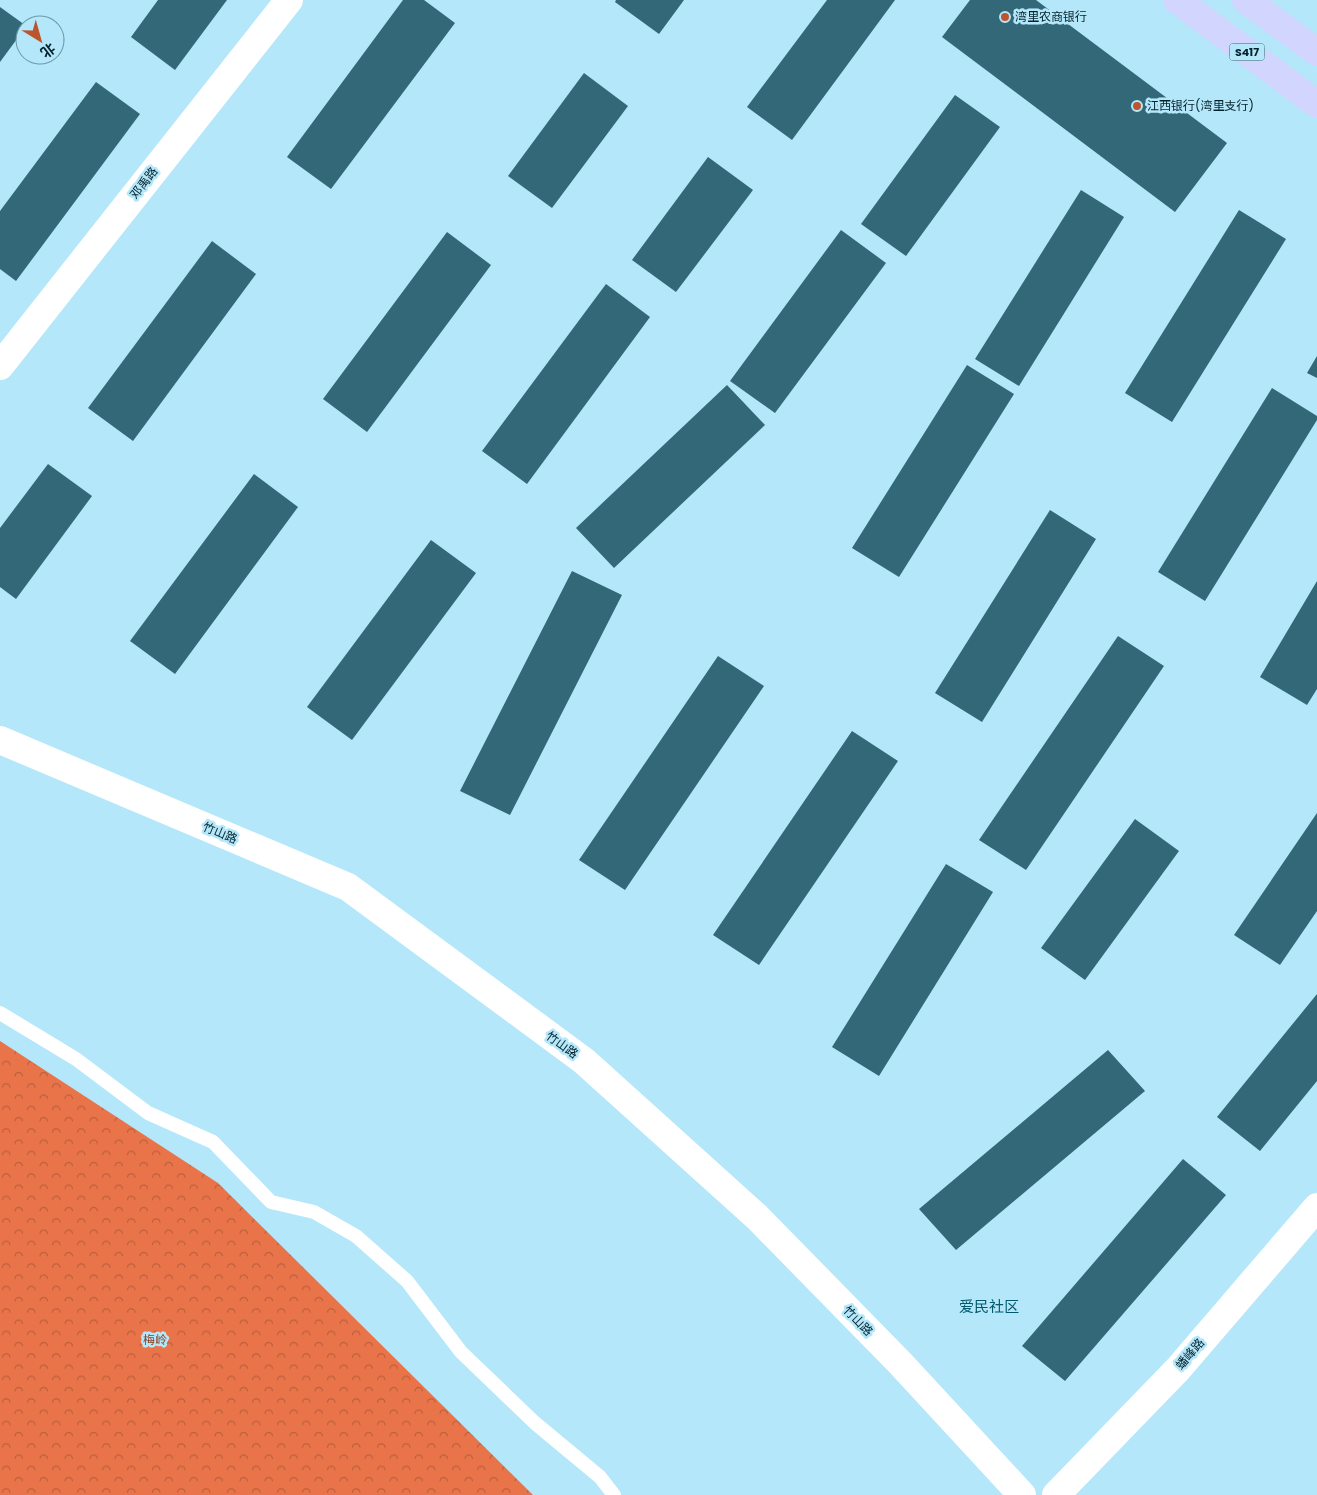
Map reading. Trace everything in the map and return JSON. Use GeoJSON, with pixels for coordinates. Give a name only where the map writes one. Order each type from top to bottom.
{"type":"FeatureCollection","features":[{"type":"Feature","properties":{"kind":"main road","name":"S417"},"geometry":{"type":"LineString","coordinates":[[1177,0],[1317,104]]}},
{"type":"Feature","properties":{"kind":"main road"},"geometry":{"type":"LineString","coordinates":[[1246,0],[1317,52]]}},
{"type":"Feature","properties":{"kind":"street","name":"邓禹路"},"geometry":{"type":"LineString","coordinates":[[0,366],[289,0]]}},
{"type":"Feature","properties":{"kind":"street","name":"竹山路"},"geometry":{"type":"LineString","coordinates":[[0,740],[348,887],[584,1061],[757,1217],[901,1364],[1022,1495]]}},
{"type":"Feature","properties":{"kind":"street","name":"蟠峰路"},"geometry":{"type":"LineString","coordinates":[[1056,1495],[1178,1369],[1317,1207]]}},
{"type":"Feature","properties":{"kind":"lane"},"geometry":{"type":"LineString","coordinates":[[0,1013],[76,1059],[148,1113],[213,1142],[271,1202],[314,1212],[356,1236],[407,1281],[461,1352],[535,1423],[600,1477],[614,1495]]}},
{"type":"Feature","properties":{"kind":"green space","name":"梅岭"},"geometry":{"type":"Polygon","coordinates":[[[0,1041],[218,1183],[533,1495],[0,1495],[0,1041]]]}},
{"type":"Feature","properties":{"kind":"building"},"geometry":{"type":"Polygon","coordinates":[[[158,0],[227,0],[175,70],[131,37],[158,0]]]}},
{"type":"Feature","properties":{"kind":"building"},"geometry":{"type":"Polygon","coordinates":[[[403,0],[424,0],[455,23],[331,189],[287,157],[403,0]]]}},
{"type":"Feature","properties":{"kind":"building"},"geometry":{"type":"Polygon","coordinates":[[[616,0],[684,0],[659,34],[615,2],[616,0]]]}},
{"type":"Feature","properties":{"kind":"building"},"geometry":{"type":"Polygon","coordinates":[[[827,0],[895,0],[792,140],[747,107],[827,0]]]}},
{"type":"Feature","properties":{"kind":"building"},"geometry":{"type":"Polygon","coordinates":[[[970,0],[1036,0],[1227,143],[1175,212],[942,37],[970,0]]]}},
{"type":"Feature","properties":{"kind":"building"},"geometry":{"type":"Polygon","coordinates":[[[0,7],[15,18],[15,42],[0,62],[0,7]]]}},
{"type":"Feature","properties":{"kind":"building"},"geometry":{"type":"Polygon","coordinates":[[[584,73],[628,106],[552,208],[508,176],[584,73]]]}},
{"type":"Feature","properties":{"kind":"building"},"geometry":{"type":"Polygon","coordinates":[[[96,82],[140,114],[16,281],[0,269],[0,211],[96,82]]]}},
{"type":"Feature","properties":{"kind":"building"},"geometry":{"type":"Polygon","coordinates":[[[955,95],[1000,127],[906,256],[861,224],[955,95]]]}},
{"type":"Feature","properties":{"kind":"building"},"geometry":{"type":"Polygon","coordinates":[[[708,157],[753,190],[676,292],[632,260],[708,157]]]}},
{"type":"Feature","properties":{"kind":"building"},"geometry":{"type":"Polygon","coordinates":[[[1081,190],[1124,217],[1019,386],[975,359],[1081,190]]]}},
{"type":"Feature","properties":{"kind":"building"},"geometry":{"type":"Polygon","coordinates":[[[1239,210],[1286,239],[1172,422],[1125,393],[1239,210]]]}},
{"type":"Feature","properties":{"kind":"building"},"geometry":{"type":"Polygon","coordinates":[[[841,230],[886,263],[775,413],[730,381],[841,230]]]}},
{"type":"Feature","properties":{"kind":"building"},"geometry":{"type":"Polygon","coordinates":[[[447,232],[491,265],[367,432],[323,399],[447,232]]]}},
{"type":"Feature","properties":{"kind":"building"},"geometry":{"type":"Polygon","coordinates":[[[212,241],[256,274],[133,441],[88,408],[212,241]]]}},
{"type":"Feature","properties":{"kind":"building"},"geometry":{"type":"Polygon","coordinates":[[[606,284],[650,317],[527,484],[482,451],[606,284]]]}},
{"type":"Feature","properties":{"kind":"building"},"geometry":{"type":"Polygon","coordinates":[[[1317,356],[1317,378],[1307,373],[1317,356]]]}},
{"type":"Feature","properties":{"kind":"building"},"geometry":{"type":"Polygon","coordinates":[[[967,365],[1014,394],[899,577],[852,548],[967,365]]]}},
{"type":"Feature","properties":{"kind":"building"},"geometry":{"type":"Polygon","coordinates":[[[727,385],[765,425],[614,568],[576,528],[727,385]]]}},
{"type":"Feature","properties":{"kind":"building"},"geometry":{"type":"Polygon","coordinates":[[[1272,388],[1317,416],[1317,420],[1205,601],[1158,572],[1272,388]]]}},
{"type":"Feature","properties":{"kind":"building"},"geometry":{"type":"Polygon","coordinates":[[[48,464],[92,496],[16,599],[0,587],[0,528],[48,464]]]}},
{"type":"Feature","properties":{"kind":"building"},"geometry":{"type":"Polygon","coordinates":[[[254,474],[298,507],[175,674],[130,641],[254,474]]]}},
{"type":"Feature","properties":{"kind":"building"},"geometry":{"type":"Polygon","coordinates":[[[1050,510],[1096,539],[982,722],[935,693],[1050,510]]]}},
{"type":"Feature","properties":{"kind":"building"},"geometry":{"type":"Polygon","coordinates":[[[431,540],[476,573],[352,740],[307,707],[431,540]]]}},
{"type":"Feature","properties":{"kind":"building"},"geometry":{"type":"Polygon","coordinates":[[[572,571],[622,595],[510,815],[460,791],[572,571]]]}},
{"type":"Feature","properties":{"kind":"building"},"geometry":{"type":"Polygon","coordinates":[[[1317,581],[1317,689],[1307,705],[1260,677],[1317,581]]]}},
{"type":"Feature","properties":{"kind":"building"},"geometry":{"type":"Polygon","coordinates":[[[1118,636],[1164,666],[1026,870],[979,840],[1118,636]]]}},
{"type":"Feature","properties":{"kind":"building"},"geometry":{"type":"Polygon","coordinates":[[[718,656],[764,686],[625,890],[579,860],[718,656]]]}},
{"type":"Feature","properties":{"kind":"building"},"geometry":{"type":"Polygon","coordinates":[[[852,731],[898,761],[759,965],[713,935],[852,731]]]}},
{"type":"Feature","properties":{"kind":"building"},"geometry":{"type":"Polygon","coordinates":[[[1317,813],[1317,911],[1280,965],[1234,935],[1317,813]]]}},
{"type":"Feature","properties":{"kind":"building"},"geometry":{"type":"Polygon","coordinates":[[[1135,819],[1179,851],[1085,980],[1041,948],[1135,819]]]}},
{"type":"Feature","properties":{"kind":"building"},"geometry":{"type":"Polygon","coordinates":[[[946,864],[993,892],[879,1076],[832,1047],[946,864]]]}},
{"type":"Feature","properties":{"kind":"building"},"geometry":{"type":"Polygon","coordinates":[[[1317,994],[1317,1081],[1260,1151],[1217,1117],[1317,994]]]}},
{"type":"Feature","properties":{"kind":"building"},"geometry":{"type":"Polygon","coordinates":[[[1108,1050],[1145,1091],[956,1250],[919,1209],[1108,1050]]]}},
{"type":"Feature","properties":{"kind":"building"},"geometry":{"type":"Polygon","coordinates":[[[1183,1159],[1226,1195],[1065,1381],[1022,1346],[1183,1159]]]}},
{"type":"Feature","properties":{"kind":"place","name":"湾里农商银行"},"geometry":{"type":"Point","coordinates":[1005,17]}},
{"type":"Feature","properties":{"kind":"place","name":"江西银行(湾里支行)"},"geometry":{"type":"Point","coordinates":[1137,106]}},
{"type":"Feature","properties":{"kind":"district","name":"爱民社区"},"geometry":{"type":"Point","coordinates":[989,1307]}}]}
